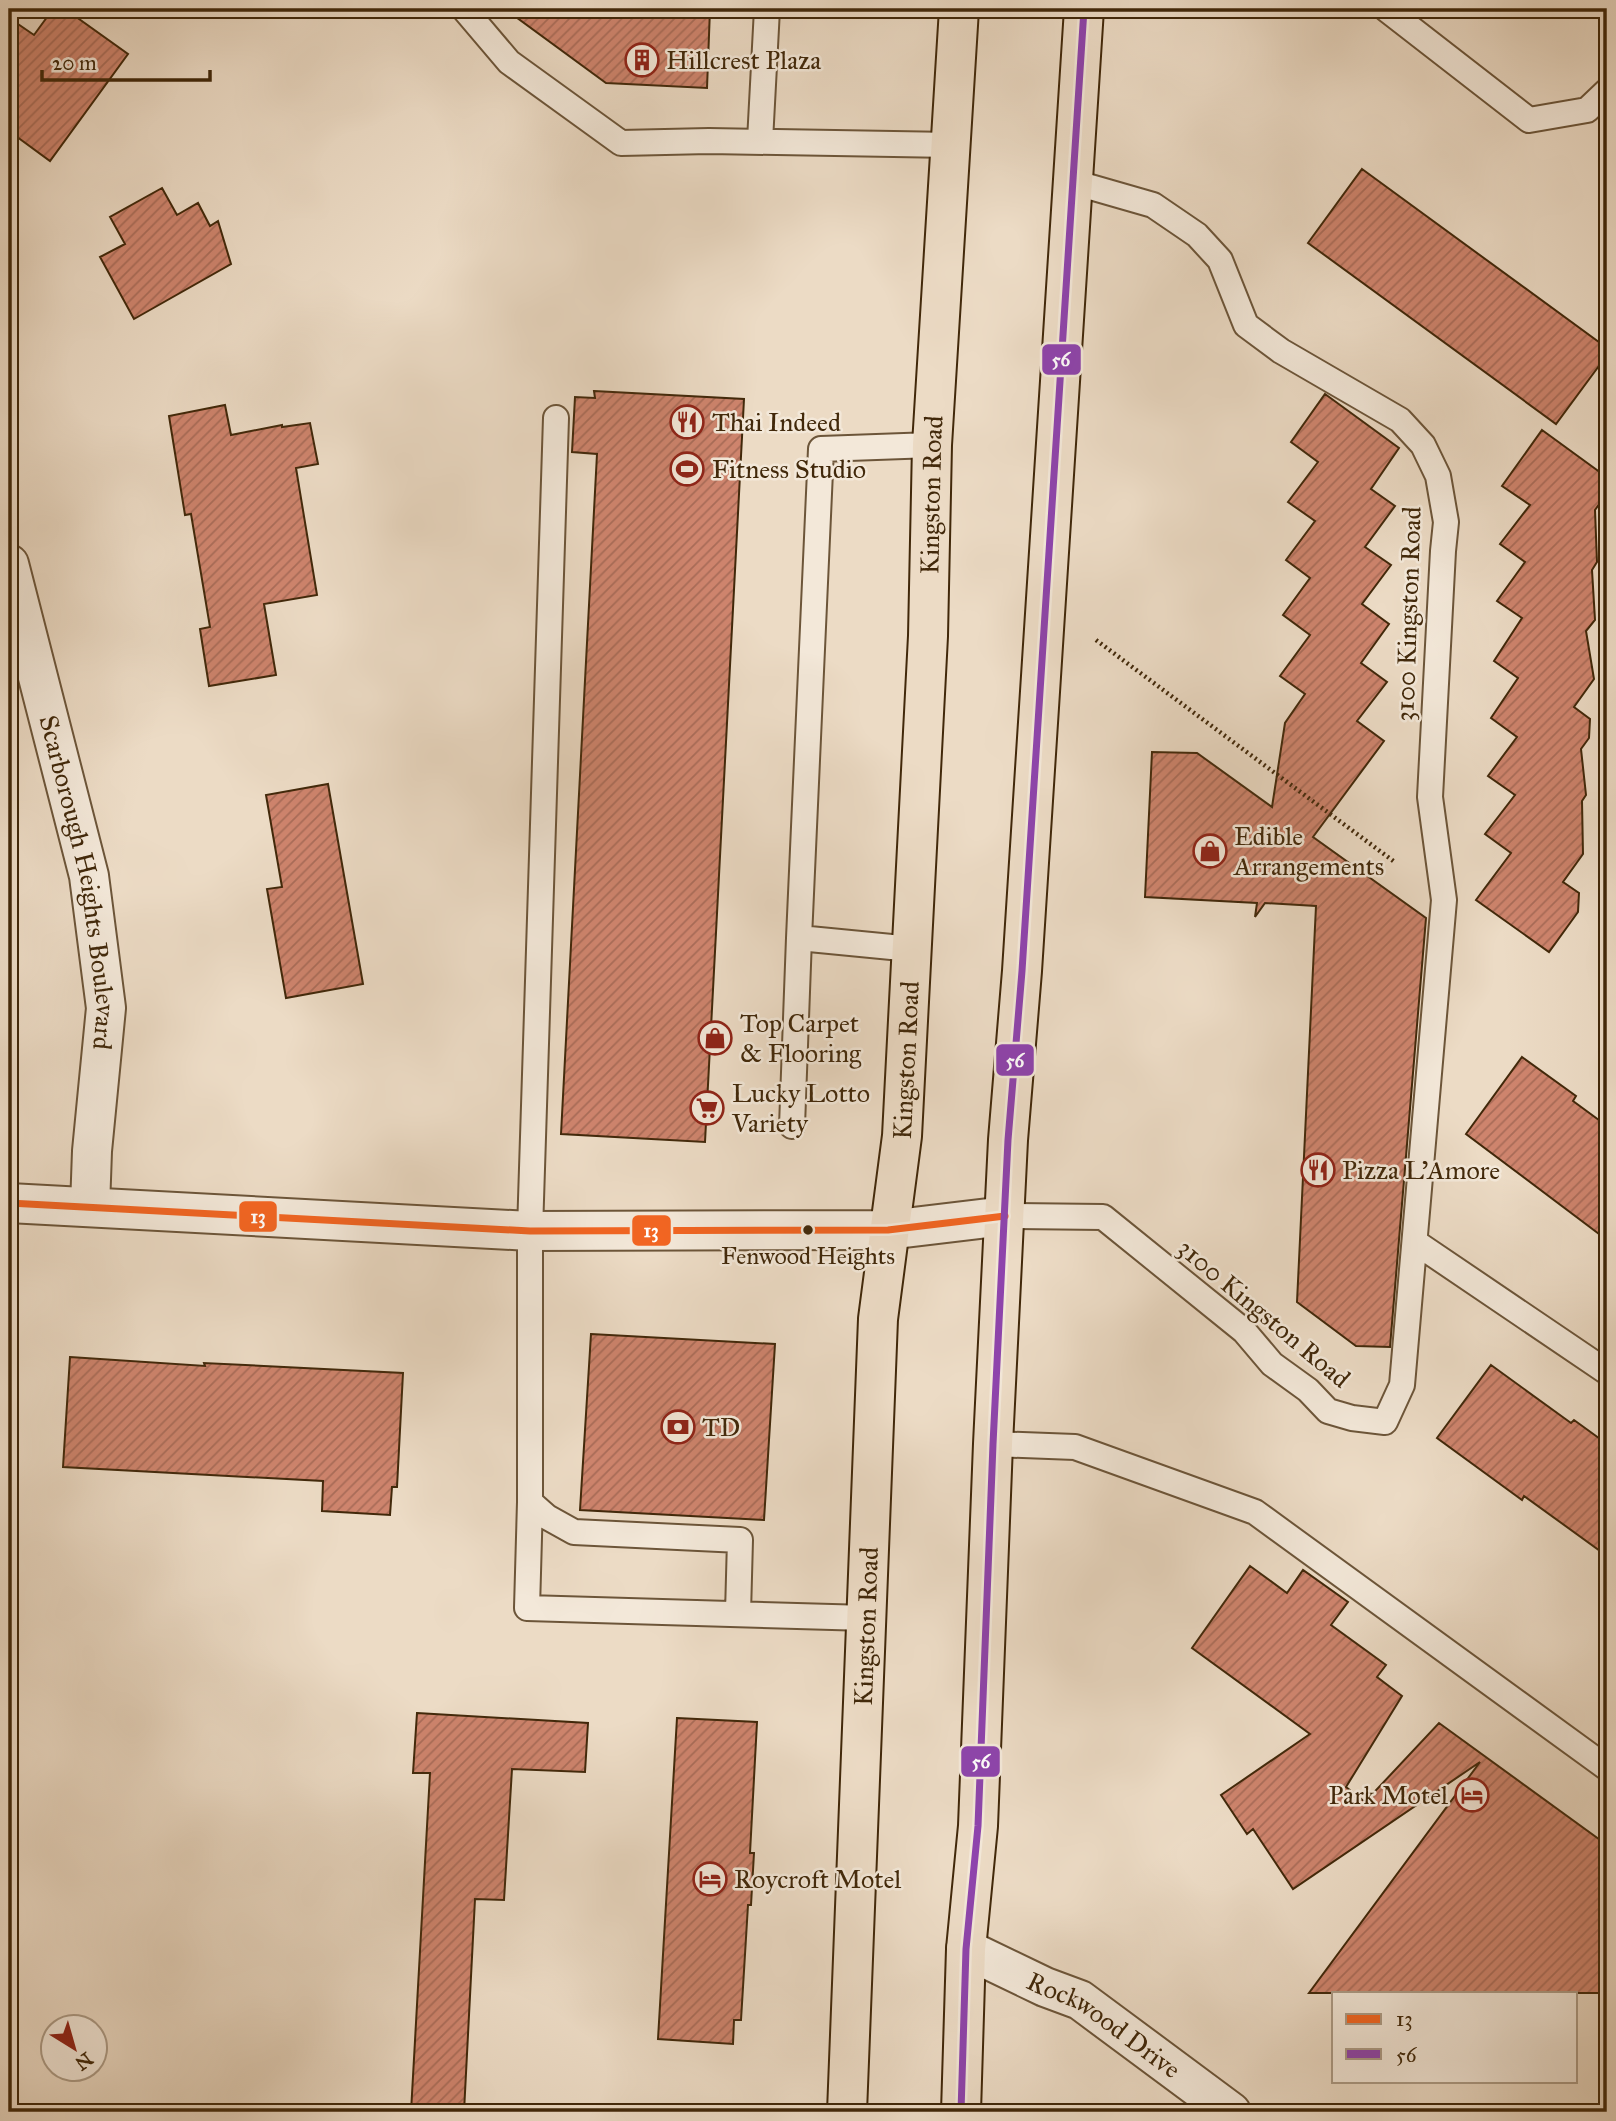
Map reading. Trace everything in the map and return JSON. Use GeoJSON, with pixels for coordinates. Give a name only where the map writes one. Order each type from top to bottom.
{"type":"FeatureCollection","features":[{"type":"Feature","properties":{"kind":"main road","name":"Kingston Road"},"geometry":{"type":"LineString","coordinates":[[847,2112],[878,1319],[902,1136],[928,636],[932,445],[959,9]]}},
{"type":"Feature","properties":{"kind":"main road"},"geometry":{"type":"LineString","coordinates":[[961,2112],[966,1949],[978,1826],[1008,1140],[1023,958],[1084,9]]}},
{"type":"Feature","properties":{"kind":"street","name":"Scarborough Heights Boulevard"},"geometry":{"type":"LineString","coordinates":[[9,564],[89,876],[103,982],[106,1009],[92,1151],[90,1207]]}},
{"type":"Feature","properties":{"kind":"street"},"geometry":{"type":"LineString","coordinates":[[9,1203],[530,1231],[888,1230],[1005,1216]]}},
{"type":"Feature","properties":{"kind":"street","name":"Rockwood Drive"},"geometry":{"type":"LineString","coordinates":[[966,1949],[1045,1987],[1080,2000],[1231,2112]]}},
{"type":"Feature","properties":{"kind":"lane"},"geometry":{"type":"LineString","coordinates":[[464,9],[509,62],[621,143],[760,141],[952,145]]}},
{"type":"Feature","properties":{"kind":"lane"},"geometry":{"type":"LineString","coordinates":[[760,141],[767,9]]}},
{"type":"Feature","properties":{"kind":"lane"},"geometry":{"type":"LineString","coordinates":[[1386,9],[1529,120],[1587,110],[1607,91]]}},
{"type":"Feature","properties":{"kind":"lane","name":"3100 Kingston Road"},"geometry":{"type":"LineString","coordinates":[[1005,1216],[1103,1217],[1244,1331],[1272,1364],[1308,1390],[1328,1411],[1385,1422],[1402,1385],[1444,900],[1430,797],[1446,522],[1438,476],[1423,445],[1400,420],[1281,351],[1246,325],[1220,260],[1197,235],[1153,205],[1073,182]]}},
{"type":"Feature","properties":{"kind":"lane"},"geometry":{"type":"LineString","coordinates":[[556,418],[530,1231],[530,1502],[527,1608],[867,1618]]}},
{"type":"Feature","properties":{"kind":"lane"},"geometry":{"type":"LineString","coordinates":[[792,1126],[821,449],[932,445]]}},
{"type":"Feature","properties":{"kind":"lane"},"geometry":{"type":"LineString","coordinates":[[799,937],[912,949]]}},
{"type":"Feature","properties":{"kind":"lane"},"geometry":{"type":"LineString","coordinates":[[1415,1242],[1607,1372]]}},
{"type":"Feature","properties":{"kind":"lane"},"geometry":{"type":"LineString","coordinates":[[993,1444],[1075,1447],[1255,1512],[1607,1768]]}},
{"type":"Feature","properties":{"kind":"lane"},"geometry":{"type":"LineString","coordinates":[[530,1502],[547,1517],[574,1532],[740,1540],[738,1613]]}},
{"type":"Feature","properties":{"kind":"path"},"geometry":{"type":"LineString","coordinates":[[1096,639],[1444,900]]}},
{"type":"Feature","properties":{"kind":"building"},"geometry":{"type":"Polygon","coordinates":[[[53,9],[65,9],[128,54],[50,161],[9,131],[9,18],[34,35],[53,9]]]}},
{"type":"Feature","properties":{"kind":"building","name":"Hillcrest Plaza"},"geometry":{"type":"Polygon","coordinates":[[[505,9],[710,9],[707,88],[606,83],[505,9]]]}},
{"type":"Feature","properties":{"kind":"building"},"geometry":{"type":"Polygon","coordinates":[[[1362,169],[1607,348],[1607,355],[1556,424],[1308,243],[1362,169]]]}},
{"type":"Feature","properties":{"kind":"building"},"geometry":{"type":"Polygon","coordinates":[[[162,188],[177,215],[198,203],[210,226],[218,221],[231,264],[134,319],[100,257],[125,244],[110,217],[162,188]]]}},
{"type":"Feature","properties":{"kind":"building"},"geometry":{"type":"Polygon","coordinates":[[[594,391],[744,399],[705,1142],[561,1134],[597,454],[572,452],[575,397],[595,398],[594,391]]]}},
{"type":"Feature","properties":{"kind":"building"},"geometry":{"type":"Polygon","coordinates":[[[1325,394],[1399,448],[1371,489],[1395,506],[1365,547],[1391,565],[1362,604],[1389,624],[1361,663],[1387,682],[1357,721],[1384,741],[1313,837],[1426,918],[1390,1347],[1356,1346],[1297,1302],[1316,906],[1265,903],[1255,917],[1257,903],[1145,897],[1152,752],[1197,753],[1272,807],[1285,723],[1305,694],[1280,676],[1310,635],[1283,615],[1310,578],[1286,560],[1315,521],[1288,502],[1318,462],[1291,442],[1325,394]]]}},
{"type":"Feature","properties":{"kind":"building"},"geometry":{"type":"Polygon","coordinates":[[[225,405],[231,435],[282,425],[310,423],[318,464],[296,468],[317,595],[264,604],[276,675],[209,686],[200,629],[210,627],[191,514],[185,515],[169,416],[225,405]]]}},
{"type":"Feature","properties":{"kind":"building"},"geometry":{"type":"Polygon","coordinates":[[[1542,430],[1601,473],[1600,503],[1595,510],[1597,562],[1592,570],[1595,620],[1586,631],[1594,679],[1574,707],[1590,719],[1589,738],[1581,749],[1586,795],[1582,801],[1583,854],[1563,882],[1579,893],[1578,912],[1549,952],[1476,900],[1511,853],[1485,834],[1515,795],[1488,776],[1517,737],[1491,718],[1518,678],[1494,661],[1522,618],[1497,601],[1525,562],[1500,544],[1530,505],[1502,486],[1542,430]]]}},
{"type":"Feature","properties":{"kind":"building"},"geometry":{"type":"Polygon","coordinates":[[[328,784],[363,984],[286,998],[267,889],[282,887],[266,795],[328,784]]]}},
{"type":"Feature","properties":{"kind":"building"},"geometry":{"type":"Polygon","coordinates":[[[1522,1057],[1576,1096],[1573,1101],[1607,1126],[1607,1240],[1466,1134],[1522,1057]]]}},
{"type":"Feature","properties":{"kind":"building","name":"TD"},"geometry":{"type":"Polygon","coordinates":[[[591,1334],[775,1344],[764,1520],[580,1510],[591,1334]]]}},
{"type":"Feature","properties":{"kind":"building"},"geometry":{"type":"Polygon","coordinates":[[[70,1357],[205,1366],[204,1363],[403,1373],[397,1487],[392,1487],[390,1515],[322,1511],[323,1481],[63,1467],[70,1357]]]}},
{"type":"Feature","properties":{"kind":"building"},"geometry":{"type":"Polygon","coordinates":[[[1491,1365],[1571,1423],[1574,1420],[1607,1444],[1607,1556],[1524,1496],[1522,1500],[1437,1438],[1491,1365]]]}},
{"type":"Feature","properties":{"kind":"building"},"geometry":{"type":"Polygon","coordinates":[[[1250,1566],[1287,1593],[1303,1570],[1348,1602],[1331,1625],[1386,1665],[1377,1677],[1402,1696],[1346,1787],[1365,1802],[1439,1723],[1607,1845],[1607,1993],[1309,1993],[1480,1762],[1293,1889],[1253,1829],[1247,1834],[1221,1795],[1310,1734],[1192,1648],[1250,1566]]]}},
{"type":"Feature","properties":{"kind":"building"},"geometry":{"type":"Polygon","coordinates":[[[417,1713],[588,1723],[585,1772],[512,1769],[504,1900],[475,1899],[464,2112],[411,2112],[430,1773],[413,1773],[417,1713]]]}},
{"type":"Feature","properties":{"kind":"building","name":"Roycroft Motel"},"geometry":{"type":"Polygon","coordinates":[[[677,1718],[757,1722],[750,1853],[754,1853],[751,1905],[748,1905],[741,2020],[734,2020],[733,2044],[658,2039],[677,1718]]]}},
{"type":"Feature","properties":{"kind":"transit line","name":"56"},"geometry":{"type":"LineString","coordinates":[[961,2112],[966,1949],[978,1826],[1008,1140],[1022,971],[1084,9]]}},
{"type":"Feature","properties":{"kind":"transit line","name":"13"},"geometry":{"type":"LineString","coordinates":[[9,1203],[530,1231],[888,1230],[1005,1216]]}},
{"type":"Feature","properties":{"kind":"place","name":"Hillcrest Plaza"},"geometry":{"type":"Point","coordinates":[642,60]}},
{"type":"Feature","properties":{"kind":"place","name":"Thai Indeed"},"geometry":{"type":"Point","coordinates":[687,422]}},
{"type":"Feature","properties":{"kind":"place","name":"Fitness Studio"},"geometry":{"type":"Point","coordinates":[687,469]}},
{"type":"Feature","properties":{"kind":"place","name":"Edible Arrangements"},"geometry":{"type":"Point","coordinates":[1210,851]}},
{"type":"Feature","properties":{"kind":"place","name":"Top Carpet & Flooring"},"geometry":{"type":"Point","coordinates":[715,1038]}},
{"type":"Feature","properties":{"kind":"place","name":"Lucky Lotto Variety"},"geometry":{"type":"Point","coordinates":[707,1108]}},
{"type":"Feature","properties":{"kind":"place","name":"Pizza L'Amore"},"geometry":{"type":"Point","coordinates":[1318,1170]}},
{"type":"Feature","properties":{"kind":"place","name":"Fenwood Heights"},"geometry":{"type":"Point","coordinates":[808,1230]}},
{"type":"Feature","properties":{"kind":"place","name":"TD"},"geometry":{"type":"Point","coordinates":[678,1427]}},
{"type":"Feature","properties":{"kind":"place","name":"Park Motel"},"geometry":{"type":"Point","coordinates":[1472,1795]}},
{"type":"Feature","properties":{"kind":"place","name":"Roycroft Motel"},"geometry":{"type":"Point","coordinates":[710,1879]}}]}
